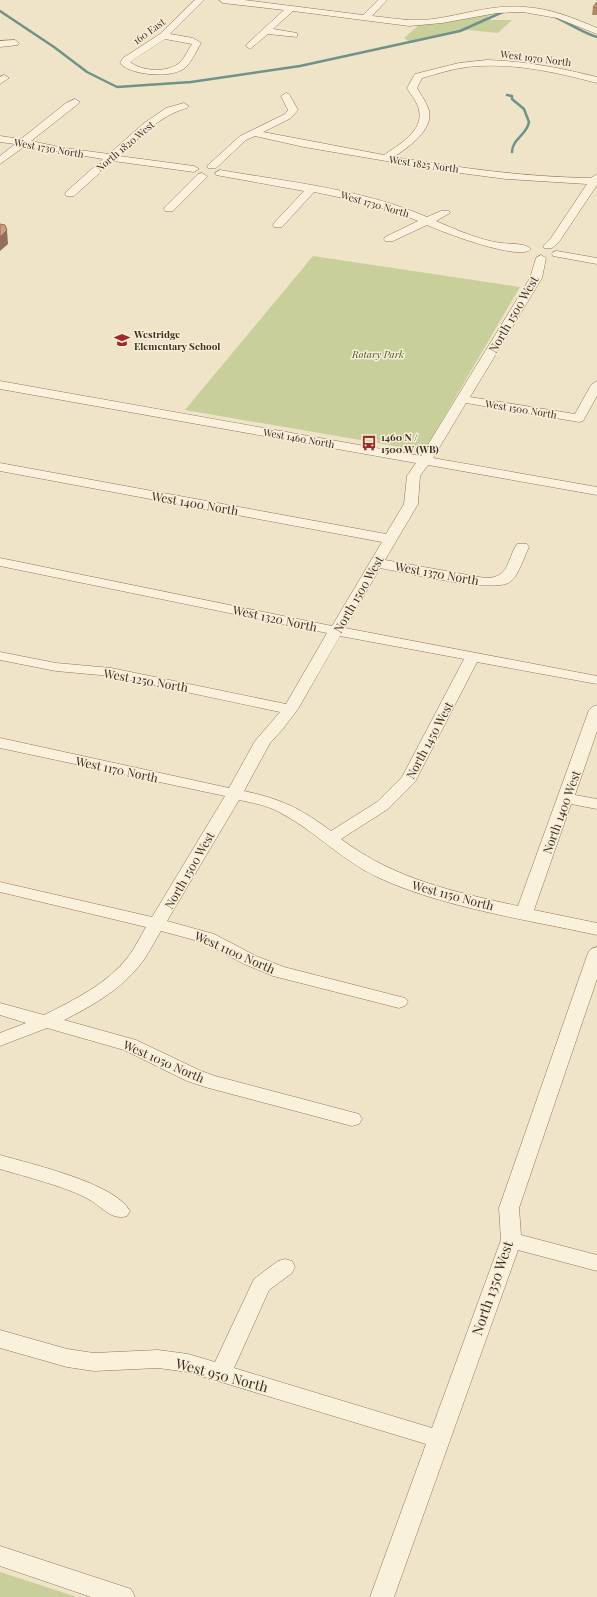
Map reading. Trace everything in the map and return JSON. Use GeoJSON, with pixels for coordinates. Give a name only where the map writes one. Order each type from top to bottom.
{"type":"FeatureCollection","features":[{"type":"Feature","properties":{"kind":"street","name":"160 East"},"geometry":{"type":"LineString","coordinates":[[163,36],[195,42],[197,44],[182,66],[161,71],[143,71],[127,66],[124,63],[126,60],[163,36],[200,0]]}},
{"type":"Feature","properties":{"kind":"street"},"geometry":{"type":"LineString","coordinates":[[223,0],[365,18],[422,23],[497,10],[520,8],[555,14],[597,31]]}},
{"type":"Feature","properties":{"kind":"street"},"geometry":{"type":"LineString","coordinates":[[365,18],[382,0]]}},
{"type":"Feature","properties":{"kind":"street"},"geometry":{"type":"LineString","coordinates":[[250,46],[291,8]]}},
{"type":"Feature","properties":{"kind":"street"},"geometry":{"type":"LineString","coordinates":[[266,31],[294,35]]}},
{"type":"Feature","properties":{"kind":"street"},"geometry":{"type":"LineString","coordinates":[[0,44],[15,43]]}},
{"type":"Feature","properties":{"kind":"street","name":"West 1970 North"},"geometry":{"type":"LineString","coordinates":[[386,159],[421,130],[424,123],[424,109],[412,88],[418,76],[472,64],[503,64],[568,72],[597,80]]}},
{"type":"Feature","properties":{"kind":"street"},"geometry":{"type":"LineString","coordinates":[[216,169],[243,138],[288,116],[293,110],[286,96]]}},
{"type":"Feature","properties":{"kind":"street"},"geometry":{"type":"LineString","coordinates":[[0,161],[69,105],[75,102]]}},
{"type":"Feature","properties":{"kind":"street","name":"North 1820 West"},"geometry":{"type":"LineString","coordinates":[[70,194],[146,126],[169,110],[184,106]]}},
{"type":"Feature","properties":{"kind":"street","name":"West 1825 North"},"geometry":{"type":"LineString","coordinates":[[253,132],[287,141],[386,159],[507,176],[596,179]]}},
{"type":"Feature","properties":{"kind":"street","name":"West 1730 North"},"geometry":{"type":"LineString","coordinates":[[0,139],[23,142],[64,151],[198,172],[212,176],[216,169],[346,195],[399,210],[456,234],[499,246],[526,249]]}},
{"type":"Feature","properties":{"kind":"street"},"geometry":{"type":"LineString","coordinates":[[169,209],[198,172]]}},
{"type":"Feature","properties":{"kind":"street"},"geometry":{"type":"LineString","coordinates":[[548,246],[555,240],[596,179]]}},
{"type":"Feature","properties":{"kind":"street"},"geometry":{"type":"LineString","coordinates":[[278,225],[311,188]]}},
{"type":"Feature","properties":{"kind":"street"},"geometry":{"type":"LineString","coordinates":[[389,239],[445,213]]}},
{"type":"Feature","properties":{"kind":"street"},"geometry":{"type":"LineString","coordinates":[[557,254],[556,249],[548,246],[537,245],[526,249],[527,254],[541,258],[551,257],[557,254],[597,261]]}},
{"type":"Feature","properties":{"kind":"street","name":"North 1500 West"},"geometry":{"type":"LineString","coordinates":[[0,1040],[45,1022],[83,1003],[122,974],[134,961],[234,794],[263,741],[277,727],[290,709],[411,504],[411,479],[416,470],[425,460],[526,296],[536,278],[541,258]]}},
{"type":"Feature","properties":{"kind":"street","name":"West 1460 North"},"geometry":{"type":"LineString","coordinates":[[0,385],[597,490]]}},
{"type":"Feature","properties":{"kind":"street","name":"West 1500 North"},"geometry":{"type":"LineString","coordinates":[[462,399],[579,418],[597,385]]}},
{"type":"Feature","properties":{"kind":"street","name":"West 1400 North"},"geometry":{"type":"LineString","coordinates":[[0,467],[390,539]]}},
{"type":"Feature","properties":{"kind":"street","name":"West 1370 North"},"geometry":{"type":"LineString","coordinates":[[376,563],[485,582],[497,582],[508,576],[522,546]]}},
{"type":"Feature","properties":{"kind":"street","name":"West 1320 North"},"geometry":{"type":"LineString","coordinates":[[0,562],[336,631],[597,680]]}},
{"type":"Feature","properties":{"kind":"street","name":"West 1250 North"},"geometry":{"type":"LineString","coordinates":[[0,656],[56,668],[111,672],[290,709]]}},
{"type":"Feature","properties":{"kind":"street","name":"North 1450 West"},"geometry":{"type":"LineString","coordinates":[[330,838],[371,815],[397,794],[409,779],[473,656]]}},
{"type":"Feature","properties":{"kind":"street","name":"North 1400 West"},"geometry":{"type":"LineString","coordinates":[[524,913],[597,710]]}},
{"type":"Feature","properties":{"kind":"street","name":"West 1170 North"},"geometry":{"type":"LineString","coordinates":[[0,743],[234,794]]}},
{"type":"Feature","properties":{"kind":"street","name":"West 1150 North"},"geometry":{"type":"LineString","coordinates":[[234,794],[284,806],[299,815],[358,860],[399,880],[435,892],[597,929]]}},
{"type":"Feature","properties":{"kind":"street"},"geometry":{"type":"LineString","coordinates":[[566,798],[597,804]]}},
{"type":"Feature","properties":{"kind":"street","name":"West 1100 North"},"geometry":{"type":"LineString","coordinates":[[0,887],[186,931],[208,938],[250,960],[279,972],[399,1002]]}},
{"type":"Feature","properties":{"kind":"street","name":"North 1350 West"},"geometry":{"type":"LineString","coordinates":[[382,1597],[511,1240],[509,1208],[597,953]]}},
{"type":"Feature","properties":{"kind":"street","name":"West 1050 North"},"geometry":{"type":"LineString","coordinates":[[0,1009],[45,1022],[92,1033],[130,1045],[194,1076],[212,1082],[352,1120]]}},
{"type":"Feature","properties":{"kind":"street"},"geometry":{"type":"LineString","coordinates":[[0,1162],[96,1194],[120,1212]]}},
{"type":"Feature","properties":{"kind":"street"},"geometry":{"type":"LineString","coordinates":[[511,1240],[597,1263]]}},
{"type":"Feature","properties":{"kind":"street"},"geometry":{"type":"LineString","coordinates":[[221,1373],[261,1285],[285,1267]]}},
{"type":"Feature","properties":{"kind":"street","name":"West 950 North"},"geometry":{"type":"LineString","coordinates":[[0,1339],[68,1358],[94,1362],[158,1359],[188,1363],[439,1438]]}},
{"type":"Feature","properties":{"kind":"street"},"geometry":{"type":"LineString","coordinates":[[0,1556],[123,1597]]}},
{"type":"Feature","properties":{"kind":"green space"},"geometry":{"type":"Polygon","coordinates":[[[496,12],[487,17],[491,20],[512,20],[498,33],[468,30],[411,43],[404,38],[419,25],[496,12]]]}},
{"type":"Feature","properties":{"kind":"green space","name":"Rotary Park"},"geometry":{"type":"Polygon","coordinates":[[[313,256],[520,287],[424,451],[185,410],[313,256]]]}},
{"type":"Feature","properties":{"kind":"green space"},"geometry":{"type":"Polygon","coordinates":[[[0,1572],[77,1597],[0,1597],[0,1572]]]}},
{"type":"Feature","properties":{"kind":"building"},"geometry":{"type":"Polygon","coordinates":[[[597,2],[597,8],[593,7],[597,2]]]}},
{"type":"Feature","properties":{"kind":"building"},"geometry":{"type":"Polygon","coordinates":[[[0,224],[5,225],[7,230],[0,237],[0,224]]]}},
{"type":"Feature","properties":{"kind":"waterway"},"geometry":{"type":"LineString","coordinates":[[0,11],[54,47],[87,72],[117,87],[191,82],[300,66],[460,31],[505,11]]}},
{"type":"Feature","properties":{"kind":"waterway"},"geometry":{"type":"LineString","coordinates":[[553,16],[597,37]]}},
{"type":"Feature","properties":{"kind":"waterway"},"geometry":{"type":"LineString","coordinates":[[507,95],[512,96],[512,99],[524,109],[529,122],[526,130],[514,144],[512,152]]}},
{"type":"Feature","properties":{"kind":"place","name":"Westridge Elementary School"},"geometry":{"type":"Point","coordinates":[122,340]}},
{"type":"Feature","properties":{"kind":"place","name":"1460 N / 1500 W (WB)"},"geometry":{"type":"Point","coordinates":[369,443]}}]}
